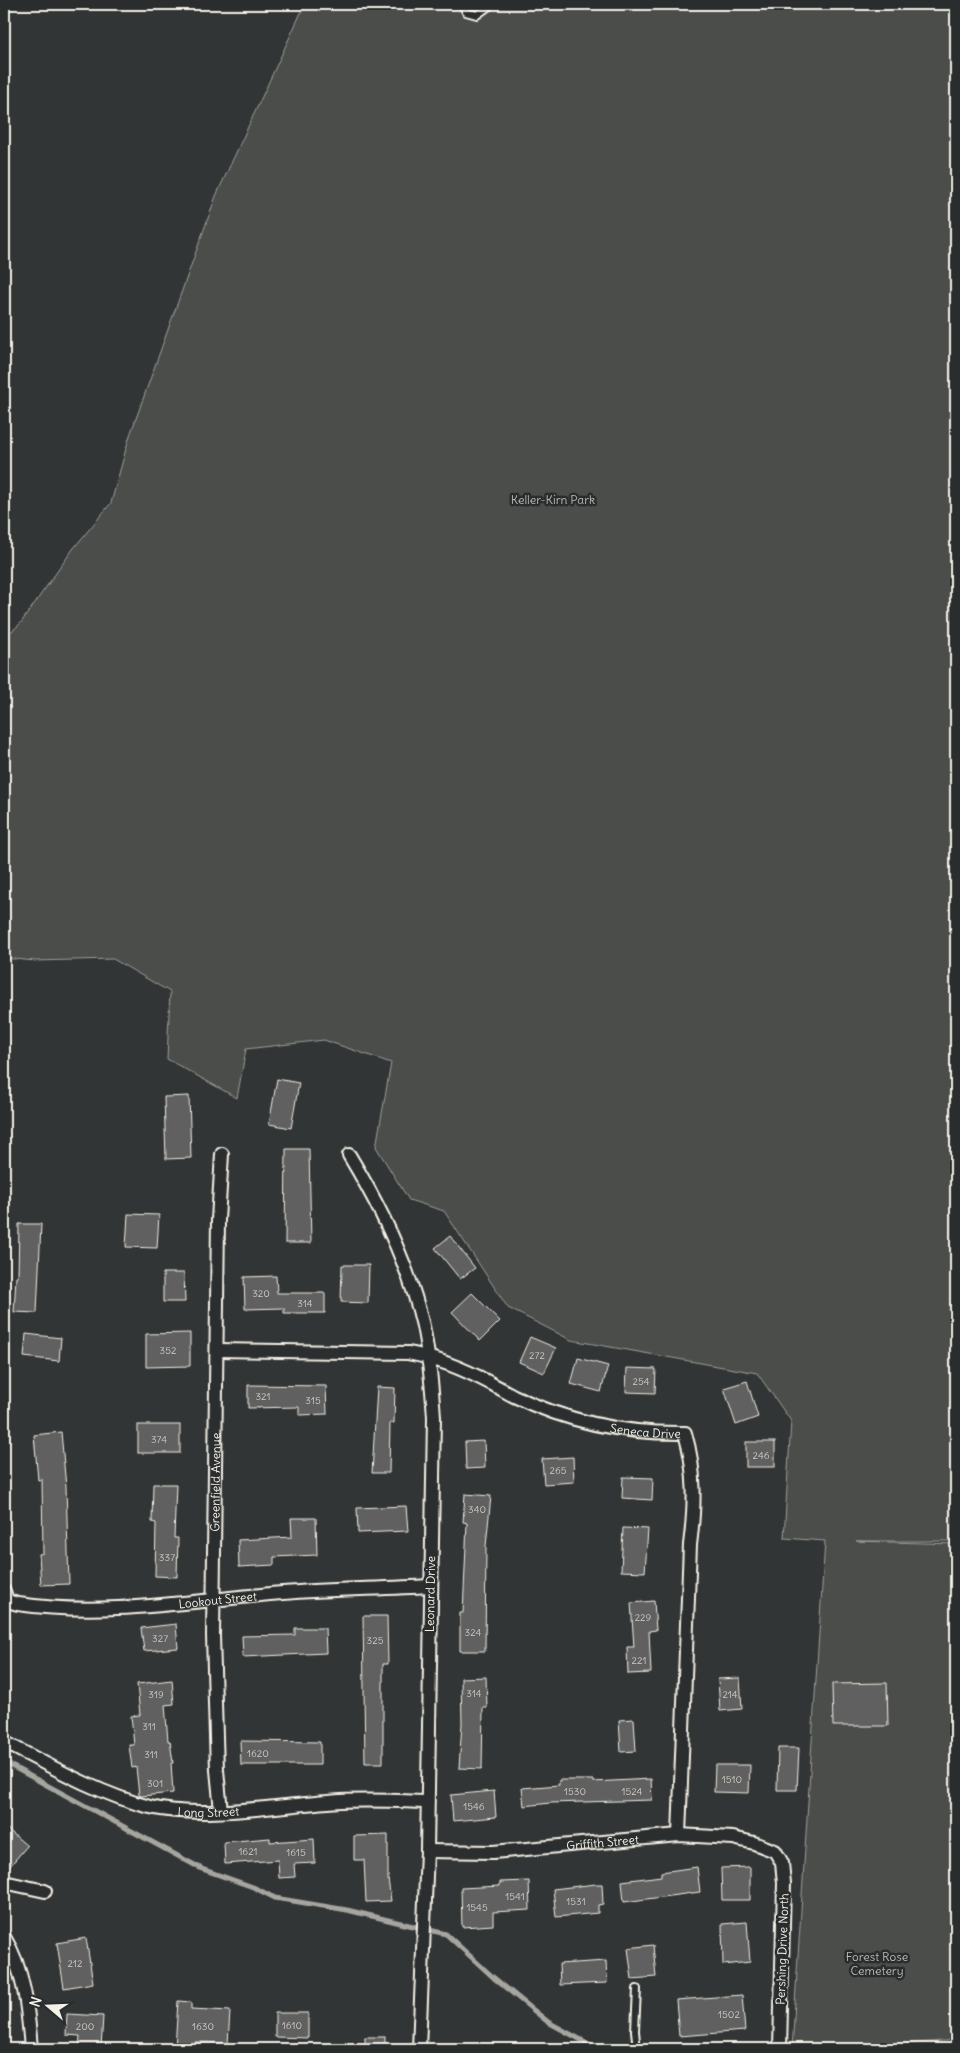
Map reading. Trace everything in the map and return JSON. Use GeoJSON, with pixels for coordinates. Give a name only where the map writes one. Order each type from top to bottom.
{"type":"FeatureCollection","features":[{"type":"Feature","properties":{"kind":"street","name":"Greenfield Avenue"},"geometry":{"type":"LineString","coordinates":[[220,1811],[216,1751],[213,1636],[218,1350],[218,1220],[222,1154]]}},
{"type":"Feature","properties":{"kind":"street","name":"Leonard Drive"},"geometry":{"type":"LineString","coordinates":[[349,1155],[383,1216],[402,1259],[419,1311],[428,1357],[434,1416],[427,1851],[419,2049]]}},
{"type":"Feature","properties":{"kind":"street","name":"Seneca Drive"},"geometry":{"type":"LineString","coordinates":[[218,1350],[379,1351],[428,1357],[460,1368],[532,1404],[574,1420],[641,1433],[685,1433],[691,1456],[694,1501],[690,1545],[679,1835]]}},
{"type":"Feature","properties":{"kind":"street","name":"Lookout Street"},"geometry":{"type":"LineString","coordinates":[[5,1596],[32,1606],[98,1608],[144,1606],[284,1593],[430,1586]]}},
{"type":"Feature","properties":{"kind":"street","name":"Long Street"},"geometry":{"type":"LineString","coordinates":[[4,1742],[73,1777],[149,1807],[220,1811],[332,1802],[428,1802]]}},
{"type":"Feature","properties":{"kind":"street","name":"Griffith Street"},"geometry":{"type":"LineString","coordinates":[[427,1851],[493,1852],[679,1835],[733,1838],[775,1851]]}},
{"type":"Feature","properties":{"kind":"street","name":"Pershing Drive North"},"geometry":{"type":"LineString","coordinates":[[775,1851],[782,1863],[784,1883],[780,2049]]}},
{"type":"Feature","properties":{"kind":"street"},"geometry":{"type":"LineString","coordinates":[[4,1882],[45,1891]]}},
{"type":"Feature","properties":{"kind":"street"},"geometry":{"type":"LineString","coordinates":[[4,1937],[13,1952],[19,1968],[26,1997],[31,2049]]}},
{"type":"Feature","properties":{"kind":"lane"},"geometry":{"type":"LineString","coordinates":[[462,4],[466,12],[477,14],[492,4]]}},
{"type":"Feature","properties":{"kind":"lane"},"geometry":{"type":"LineString","coordinates":[[637,1989],[635,2031],[637,2049]]}},
{"type":"Feature","properties":{"kind":"green space","name":"Keller-Kirn Park"},"geometry":{"type":"Polygon","coordinates":[[[305,4],[956,4],[956,1541],[856,1541],[956,1544],[956,2040],[840,2049],[792,2049],[825,1541],[784,1538],[791,1421],[757,1373],[571,1340],[508,1308],[444,1211],[409,1200],[376,1147],[391,1063],[324,1040],[246,1049],[237,1098],[167,1059],[170,992],[113,959],[35,961],[4,958],[4,638],[20,624],[73,549],[111,503],[129,438],[216,196],[305,4]]]}},
{"type":"Feature","properties":{"kind":"building"},"geometry":{"type":"Polygon","coordinates":[[[277,1079],[299,1083],[291,1128],[269,1124],[277,1079]]]}},
{"type":"Feature","properties":{"kind":"building"},"geometry":{"type":"Polygon","coordinates":[[[189,1096],[191,1158],[166,1159],[164,1097],[189,1096]]]}},
{"type":"Feature","properties":{"kind":"building"},"geometry":{"type":"Polygon","coordinates":[[[286,1149],[309,1149],[311,1243],[285,1243],[286,1149]]]}},
{"type":"Feature","properties":{"kind":"building"},"geometry":{"type":"Polygon","coordinates":[[[128,1214],[159,1215],[157,1248],[126,1247],[128,1214]]]}},
{"type":"Feature","properties":{"kind":"building"},"geometry":{"type":"Polygon","coordinates":[[[19,1224],[41,1224],[37,1313],[14,1312],[16,1277],[18,1277],[19,1224]]]}},
{"type":"Feature","properties":{"kind":"building"},"geometry":{"type":"Polygon","coordinates":[[[450,1236],[475,1268],[460,1279],[435,1248],[450,1236]]]}},
{"type":"Feature","properties":{"kind":"building"},"geometry":{"type":"Polygon","coordinates":[[[342,1265],[369,1265],[368,1303],[341,1302],[342,1265]]]}},
{"type":"Feature","properties":{"kind":"building"},"geometry":{"type":"Polygon","coordinates":[[[163,1273],[184,1273],[185,1302],[163,1302],[163,1273]]]}},
{"type":"Feature","properties":{"kind":"building"},"geometry":{"type":"Polygon","coordinates":[[[276,1276],[277,1293],[325,1293],[325,1313],[284,1313],[284,1308],[245,1309],[244,1277],[276,1276]]]}},
{"type":"Feature","properties":{"kind":"building"},"geometry":{"type":"Polygon","coordinates":[[[472,1293],[500,1321],[480,1341],[452,1312],[472,1293]]]}},
{"type":"Feature","properties":{"kind":"building"},"geometry":{"type":"Polygon","coordinates":[[[190,1333],[190,1366],[146,1367],[146,1334],[190,1333]]]}},
{"type":"Feature","properties":{"kind":"building"},"geometry":{"type":"Polygon","coordinates":[[[26,1334],[61,1338],[59,1361],[24,1357],[26,1334]]]}},
{"type":"Feature","properties":{"kind":"building"},"geometry":{"type":"Polygon","coordinates":[[[530,1337],[556,1348],[544,1373],[519,1362],[530,1337]]]}},
{"type":"Feature","properties":{"kind":"building"},"geometry":{"type":"Polygon","coordinates":[[[578,1358],[608,1366],[601,1392],[571,1384],[578,1358]]]}},
{"type":"Feature","properties":{"kind":"building"},"geometry":{"type":"Polygon","coordinates":[[[627,1368],[656,1369],[655,1393],[626,1392],[627,1368]]]}},
{"type":"Feature","properties":{"kind":"building"},"geometry":{"type":"Polygon","coordinates":[[[747,1381],[758,1417],[736,1425],[724,1388],[747,1381]]]}},
{"type":"Feature","properties":{"kind":"building"},"geometry":{"type":"Polygon","coordinates":[[[248,1385],[326,1386],[327,1414],[299,1415],[299,1407],[248,1408],[248,1385]]]}},
{"type":"Feature","properties":{"kind":"building"},"geometry":{"type":"Polygon","coordinates":[[[377,1387],[395,1388],[394,1423],[390,1423],[389,1473],[372,1473],[377,1387]]]}},
{"type":"Feature","properties":{"kind":"building"},"geometry":{"type":"Polygon","coordinates":[[[138,1425],[180,1425],[180,1453],[138,1453],[138,1425]]]}},
{"type":"Feature","properties":{"kind":"building"},"geometry":{"type":"Polygon","coordinates":[[[61,1432],[66,1487],[69,1584],[41,1585],[39,1554],[43,1553],[42,1479],[38,1480],[34,1435],[61,1432]]]}},
{"type":"Feature","properties":{"kind":"building"},"geometry":{"type":"Polygon","coordinates":[[[484,1441],[485,1468],[466,1469],[465,1442],[484,1441]]]}},
{"type":"Feature","properties":{"kind":"building"},"geometry":{"type":"Polygon","coordinates":[[[746,1442],[775,1442],[775,1467],[746,1467],[746,1442]]]}},
{"type":"Feature","properties":{"kind":"building"},"geometry":{"type":"Polygon","coordinates":[[[573,1457],[574,1482],[544,1484],[542,1459],[573,1457]]]}},
{"type":"Feature","properties":{"kind":"building"},"geometry":{"type":"Polygon","coordinates":[[[623,1477],[653,1478],[652,1500],[622,1498],[623,1477]]]}},
{"type":"Feature","properties":{"kind":"building"},"geometry":{"type":"Polygon","coordinates":[[[153,1484],[176,1484],[174,1538],[178,1538],[177,1577],[155,1576],[156,1523],[152,1522],[153,1484]]]}},
{"type":"Feature","properties":{"kind":"building"},"geometry":{"type":"Polygon","coordinates":[[[465,1494],[491,1496],[486,1546],[485,1651],[460,1651],[460,1613],[463,1613],[467,1523],[463,1522],[465,1494]]]}},
{"type":"Feature","properties":{"kind":"building"},"geometry":{"type":"Polygon","coordinates":[[[406,1506],[408,1531],[358,1533],[357,1508],[406,1506]]]}},
{"type":"Feature","properties":{"kind":"building"},"geometry":{"type":"Polygon","coordinates":[[[291,1518],[316,1518],[317,1555],[274,1557],[274,1565],[239,1567],[238,1540],[292,1537],[291,1518]]]}},
{"type":"Feature","properties":{"kind":"building"},"geometry":{"type":"Polygon","coordinates":[[[623,1528],[648,1529],[645,1572],[621,1571],[623,1528]]]}},
{"type":"Feature","properties":{"kind":"building"},"geometry":{"type":"Polygon","coordinates":[[[654,1601],[656,1630],[649,1631],[651,1673],[628,1674],[627,1647],[634,1647],[631,1603],[654,1601]]]}},
{"type":"Feature","properties":{"kind":"building"},"geometry":{"type":"Polygon","coordinates":[[[363,1616],[387,1616],[388,1664],[383,1664],[383,1763],[365,1763],[363,1616]]]}},
{"type":"Feature","properties":{"kind":"building"},"geometry":{"type":"Polygon","coordinates":[[[176,1624],[178,1648],[144,1651],[141,1628],[176,1624]]]}},
{"type":"Feature","properties":{"kind":"building"},"geometry":{"type":"Polygon","coordinates":[[[295,1628],[325,1628],[326,1653],[243,1657],[242,1636],[295,1635],[295,1628]]]}},
{"type":"Feature","properties":{"kind":"building"},"geometry":{"type":"Polygon","coordinates":[[[486,1677],[487,1708],[483,1708],[482,1769],[459,1768],[462,1723],[461,1678],[486,1677]]]}},
{"type":"Feature","properties":{"kind":"building"},"geometry":{"type":"Polygon","coordinates":[[[740,1678],[742,1709],[720,1711],[718,1679],[740,1678]]]}},
{"type":"Feature","properties":{"kind":"building"},"geometry":{"type":"Polygon","coordinates":[[[172,1680],[174,1704],[165,1705],[168,1741],[170,1741],[173,1763],[171,1763],[173,1793],[141,1796],[139,1795],[136,1767],[132,1768],[129,1745],[134,1745],[131,1716],[140,1715],[137,1684],[172,1680]]]}},
{"type":"Feature","properties":{"kind":"building"},"geometry":{"type":"Polygon","coordinates":[[[887,1683],[888,1726],[833,1726],[832,1684],[887,1683]]]}},
{"type":"Feature","properties":{"kind":"building"},"geometry":{"type":"Polygon","coordinates":[[[634,1719],[636,1751],[621,1752],[619,1720],[634,1719]]]}},
{"type":"Feature","properties":{"kind":"building"},"geometry":{"type":"Polygon","coordinates":[[[240,1741],[320,1742],[320,1765],[241,1765],[240,1741]]]}},
{"type":"Feature","properties":{"kind":"building"},"geometry":{"type":"Polygon","coordinates":[[[778,1748],[799,1748],[797,1790],[777,1790],[778,1748]]]}},
{"type":"Feature","properties":{"kind":"building"},"geometry":{"type":"Polygon","coordinates":[[[715,1765],[750,1765],[749,1793],[714,1792],[715,1765]]]}},
{"type":"Feature","properties":{"kind":"building"},"geometry":{"type":"Polygon","coordinates":[[[651,1779],[652,1800],[550,1803],[524,1806],[522,1788],[559,1785],[559,1780],[593,1780],[593,1782],[651,1779]]]}},
{"type":"Feature","properties":{"kind":"building"},"geometry":{"type":"Polygon","coordinates":[[[494,1791],[496,1817],[453,1821],[451,1795],[494,1791]]]}},
{"type":"Feature","properties":{"kind":"building"},"geometry":{"type":"Polygon","coordinates":[[[4,1826],[27,1846],[4,1873],[4,1826]]]}},
{"type":"Feature","properties":{"kind":"building"},"geometry":{"type":"Polygon","coordinates":[[[388,1835],[388,1879],[391,1901],[366,1902],[364,1860],[354,1860],[354,1836],[388,1835]]]}},
{"type":"Feature","properties":{"kind":"building"},"geometry":{"type":"Polygon","coordinates":[[[270,1838],[270,1842],[314,1839],[315,1863],[294,1864],[295,1877],[279,1878],[278,1860],[225,1864],[224,1842],[270,1838]]]}},
{"type":"Feature","properties":{"kind":"building"},"geometry":{"type":"Polygon","coordinates":[[[697,1867],[700,1892],[624,1902],[622,1881],[661,1876],[661,1872],[697,1867]]]}},
{"type":"Feature","properties":{"kind":"building"},"geometry":{"type":"Polygon","coordinates":[[[750,1867],[750,1900],[722,1900],[721,1868],[750,1867]]]}},
{"type":"Feature","properties":{"kind":"building"},"geometry":{"type":"Polygon","coordinates":[[[529,1881],[530,1910],[493,1912],[493,1925],[462,1927],[461,1888],[500,1886],[500,1882],[529,1881]]]}},
{"type":"Feature","properties":{"kind":"building"},"geometry":{"type":"Polygon","coordinates":[[[602,1884],[603,1904],[598,1905],[598,1913],[556,1917],[553,1889],[602,1884]]]}},
{"type":"Feature","properties":{"kind":"building"},"geometry":{"type":"Polygon","coordinates":[[[747,1922],[750,1962],[723,1965],[722,1924],[747,1922]]]}},
{"type":"Feature","properties":{"kind":"building"},"geometry":{"type":"Polygon","coordinates":[[[86,1938],[93,1983],[64,1988],[57,1943],[86,1938]]]}},
{"type":"Feature","properties":{"kind":"building"},"geometry":{"type":"Polygon","coordinates":[[[653,1945],[656,1977],[632,1979],[628,1948],[653,1945]]]}},
{"type":"Feature","properties":{"kind":"building"},"geometry":{"type":"Polygon","coordinates":[[[606,1961],[607,1983],[560,1985],[559,1964],[606,1961]]]}},
{"type":"Feature","properties":{"kind":"building"},"geometry":{"type":"Polygon","coordinates":[[[742,1995],[745,2031],[679,2036],[676,2000],[742,1995]]]}},
{"type":"Feature","properties":{"kind":"building"},"geometry":{"type":"Polygon","coordinates":[[[178,2001],[191,2002],[191,2009],[230,2011],[228,2043],[195,2042],[194,2049],[175,2049],[178,2001]]]}},
{"type":"Feature","properties":{"kind":"building"},"geometry":{"type":"Polygon","coordinates":[[[275,2013],[308,2013],[308,2038],[275,2037],[275,2013]]]}},
{"type":"Feature","properties":{"kind":"building"},"geometry":{"type":"Polygon","coordinates":[[[67,2014],[103,2016],[101,2049],[79,2049],[80,2036],[66,2035],[67,2014]]]}},
{"type":"Feature","properties":{"kind":"building"},"geometry":{"type":"Polygon","coordinates":[[[365,2037],[385,2037],[385,2049],[365,2049],[365,2037]]]}},
{"type":"Feature","properties":{"kind":"waterway"},"geometry":{"type":"LineString","coordinates":[[4,1762],[202,1869],[253,1887],[275,1898],[347,1910],[446,1934],[494,1978],[548,2022],[598,2049]]}},
{"type":"Feature","properties":{"kind":"park label","name":"Forest Rose Cemetery"},"geometry":{"type":"Point","coordinates":[877,1963]}}]}
